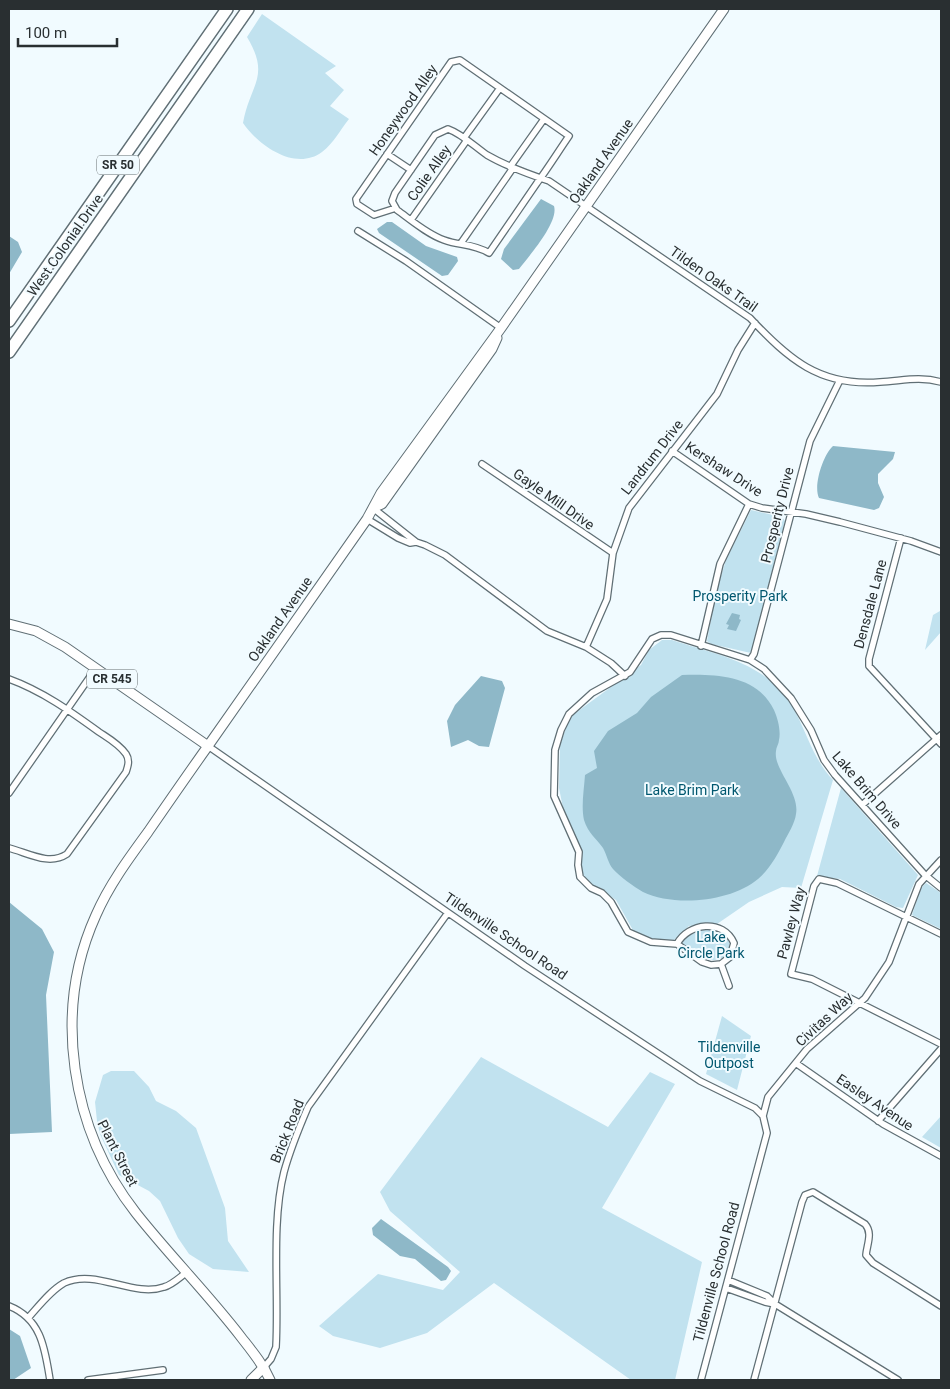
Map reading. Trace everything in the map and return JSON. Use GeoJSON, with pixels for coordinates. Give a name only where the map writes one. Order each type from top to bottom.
{"type":"FeatureCollection","features":[{"type":"Feature","properties":{"kind":"highway","name":"West Colonial Drive"},"geometry":{"type":"LineString","coordinates":[[9,321],[227,9]]}},
{"type":"Feature","properties":{"kind":"highway","name":"West Colonial Drive"},"geometry":{"type":"LineString","coordinates":[[9,352],[248,9]]}},
{"type":"Feature","properties":{"kind":"main road","name":"Oakland Avenue"},"geometry":{"type":"LineString","coordinates":[[208,746],[366,519],[381,493],[501,328],[724,9]]}},
{"type":"Feature","properties":{"kind":"main road","name":"Tildenville School Road"},"geometry":{"type":"LineString","coordinates":[[9,624],[50,638],[208,746]]}},
{"type":"Feature","properties":{"kind":"main road","name":"Plant Street"},"geometry":{"type":"LineString","coordinates":[[208,746],[126,862],[96,913],[79,961],[73,996],[71,1038],[77,1087],[90,1134],[120,1190],[187,1272],[226,1316],[264,1366],[270,1380]]}},
{"type":"Feature","properties":{"kind":"main road"},"geometry":{"type":"LineString","coordinates":[[251,1380],[264,1366]]}},
{"type":"Feature","properties":{"kind":"street","name":"Honeywood Alley"},"geometry":{"type":"LineString","coordinates":[[396,208],[374,215],[357,204],[356,199],[451,62],[460,60],[569,136],[541,178]]}},
{"type":"Feature","properties":{"kind":"street","name":"Colie Alley"},"geometry":{"type":"LineString","coordinates":[[411,220],[500,88]]}},
{"type":"Feature","properties":{"kind":"street"},"geometry":{"type":"LineString","coordinates":[[461,243],[544,119]]}},
{"type":"Feature","properties":{"kind":"street","name":"Tilden Oaks Trail"},"geometry":{"type":"LineString","coordinates":[[396,208],[392,201],[395,193],[435,136],[441,131],[448,129],[512,167],[549,181],[755,323],[771,342],[809,370],[840,380],[868,383],[908,378],[941,382]]}},
{"type":"Feature","properties":{"kind":"street"},"geometry":{"type":"LineString","coordinates":[[387,154],[411,170]]}},
{"type":"Feature","properties":{"kind":"street"},"geometry":{"type":"LineString","coordinates":[[396,208],[411,220],[445,240],[478,246],[489,253],[541,178]]}},
{"type":"Feature","properties":{"kind":"street"},"geometry":{"type":"LineString","coordinates":[[78,222],[92,232]]}},
{"type":"Feature","properties":{"kind":"street"},"geometry":{"type":"LineString","coordinates":[[358,231],[406,261],[501,328]]}},
{"type":"Feature","properties":{"kind":"street","name":"Landrum Drive"},"geometry":{"type":"LineString","coordinates":[[586,646],[607,599],[613,553],[629,508],[717,394],[738,350],[755,323]]}},
{"type":"Feature","properties":{"kind":"street","name":"Prosperity Drive"},"geometry":{"type":"LineString","coordinates":[[750,660],[754,654],[810,441],[840,380]]}},
{"type":"Feature","properties":{"kind":"street","name":"Kershaw Drive"},"geometry":{"type":"LineString","coordinates":[[672,451],[749,504],[847,524],[901,538]]}},
{"type":"Feature","properties":{"kind":"street","name":"Gayle Mill Drive"},"geometry":{"type":"LineString","coordinates":[[482,464],[613,553]]}},
{"type":"Feature","properties":{"kind":"street"},"geometry":{"type":"LineString","coordinates":[[701,646],[720,564],[749,504]]}},
{"type":"Feature","properties":{"kind":"street"},"geometry":{"type":"LineString","coordinates":[[373,508],[416,542],[445,554],[547,630],[586,646],[611,663],[625,676]]}},
{"type":"Feature","properties":{"kind":"street"},"geometry":{"type":"LineString","coordinates":[[366,519],[410,544],[416,542]]}},
{"type":"Feature","properties":{"kind":"street"},"geometry":{"type":"LineString","coordinates":[[901,538],[941,552]]}},
{"type":"Feature","properties":{"kind":"street","name":"Densdale Lane"},"geometry":{"type":"LineString","coordinates":[[901,538],[869,659],[869,666],[939,737]]}},
{"type":"Feature","properties":{"kind":"street","name":"Lake Brim Drive"},"geometry":{"type":"LineString","coordinates":[[677,944],[650,942],[628,932],[611,902],[602,893],[591,888],[580,877],[578,865],[579,852],[554,796],[555,750],[561,730],[569,714],[592,693],[625,676],[639,661],[652,639],[661,634],[671,635],[750,660],[771,676],[791,698],[811,730],[824,760],[862,806],[925,875],[941,888]]}},
{"type":"Feature","properties":{"kind":"street"},"geometry":{"type":"LineString","coordinates":[[9,793],[66,708],[96,668]]}},
{"type":"Feature","properties":{"kind":"street"},"geometry":{"type":"LineString","coordinates":[[9,679],[29,686],[66,708],[120,747],[127,756],[129,763],[126,772],[74,845],[60,859],[48,860],[9,848]]}},
{"type":"Feature","properties":{"kind":"street"},"geometry":{"type":"LineString","coordinates":[[941,727],[939,737],[941,744]]}},
{"type":"Feature","properties":{"kind":"street"},"geometry":{"type":"LineString","coordinates":[[862,806],[939,737]]}},
{"type":"Feature","properties":{"kind":"street","name":"Tildenville School Road"},"geometry":{"type":"LineString","coordinates":[[208,746],[447,914],[700,1081],[755,1108],[763,1116],[767,1134],[701,1380]]}},
{"type":"Feature","properties":{"kind":"street","name":"Civitas Way"},"geometry":{"type":"LineString","coordinates":[[763,1116],[768,1097],[797,1064],[807,1049],[860,1003],[889,962],[905,915],[919,884],[925,875],[941,860]]}},
{"type":"Feature","properties":{"kind":"street","name":"Pawley Way"},"geometry":{"type":"LineString","coordinates":[[941,934],[837,883],[819,879],[815,882],[791,974],[812,979],[941,1044]]}},
{"type":"Feature","properties":{"kind":"street","name":"Brick Road"},"geometry":{"type":"LineString","coordinates":[[264,1366],[272,1359],[276,1347],[278,1225],[284,1173],[299,1128],[308,1107],[447,914]]}},
{"type":"Feature","properties":{"kind":"street"},"geometry":{"type":"LineString","coordinates":[[712,926],[723,930],[734,943],[730,957],[721,964],[711,965],[702,962],[677,944],[680,939],[700,927],[712,926]]}},
{"type":"Feature","properties":{"kind":"street"},"geometry":{"type":"LineString","coordinates":[[721,964],[728,986]]}},
{"type":"Feature","properties":{"kind":"street"},"geometry":{"type":"LineString","coordinates":[[878,1121],[941,1049]]}},
{"type":"Feature","properties":{"kind":"street","name":"Easley Avenue"},"geometry":{"type":"LineString","coordinates":[[797,1064],[878,1121],[941,1156]]}},
{"type":"Feature","properties":{"kind":"street"},"geometry":{"type":"LineString","coordinates":[[754,1380],[802,1202],[805,1195],[812,1192],[869,1228],[870,1237],[866,1255],[873,1263],[941,1306]]}},
{"type":"Feature","properties":{"kind":"street"},"geometry":{"type":"LineString","coordinates":[[28,1318],[52,1292],[66,1282],[88,1279],[150,1290],[166,1287],[187,1272]]}},
{"type":"Feature","properties":{"kind":"street"},"geometry":{"type":"LineString","coordinates":[[728,1280],[767,1296],[776,1304],[898,1380]]}},
{"type":"Feature","properties":{"kind":"street"},"geometry":{"type":"LineString","coordinates":[[726,1288],[776,1304]]}},
{"type":"Feature","properties":{"kind":"street"},"geometry":{"type":"LineString","coordinates":[[9,1306],[28,1318],[44,1342],[50,1380]]}},
{"type":"Feature","properties":{"kind":"street"},"geometry":{"type":"LineString","coordinates":[[88,1380],[162,1370]]}},
{"type":"Feature","properties":{"kind":"green space"},"geometry":{"type":"Polygon","coordinates":[[[262,14],[336,66],[325,73],[344,90],[330,106],[349,119],[330,145],[322,152],[311,157],[300,159],[278,153],[258,140],[243,123],[258,72],[254,51],[247,37],[262,14]]]}},
{"type":"Feature","properties":{"kind":"green space","name":"Prosperity Park"},"geometry":{"type":"Polygon","coordinates":[[[751,510],[782,517],[785,521],[751,653],[711,644],[707,641],[716,592],[726,560],[751,510]]]}},
{"type":"Feature","properties":{"kind":"green space"},"geometry":{"type":"Polygon","coordinates":[[[940,611],[941,632],[925,650],[933,615],[940,611]]]}},
{"type":"Feature","properties":{"kind":"green space","name":"Lake Brim Park"},"geometry":{"type":"Polygon","coordinates":[[[662,640],[672,640],[726,657],[758,672],[773,683],[785,696],[796,713],[817,757],[833,780],[801,888],[782,887],[749,902],[717,924],[689,926],[672,942],[654,941],[634,932],[616,900],[587,881],[579,867],[580,852],[563,808],[559,788],[560,745],[570,717],[641,665],[649,650],[662,640]]]}},
{"type":"Feature","properties":{"kind":"green space"},"geometry":{"type":"Polygon","coordinates":[[[841,788],[918,875],[903,908],[896,907],[840,879],[817,876],[841,788]]]}},
{"type":"Feature","properties":{"kind":"green space"},"geometry":{"type":"Polygon","coordinates":[[[926,883],[941,893],[941,929],[912,915],[921,888],[926,883]]]}},
{"type":"Feature","properties":{"kind":"green space","name":"Lake Circle Park"},"geometry":{"type":"Polygon","coordinates":[[[702,928],[719,932],[725,936],[730,944],[725,957],[713,960],[708,959],[683,946],[682,940],[702,928]]]}},
{"type":"Feature","properties":{"kind":"green space","name":"Tildenville Outpost"},"geometry":{"type":"Polygon","coordinates":[[[722,1016],[751,1036],[737,1090],[706,1074],[722,1016]]]}},
{"type":"Feature","properties":{"kind":"green space"},"geometry":{"type":"Polygon","coordinates":[[[481,1057],[608,1127],[650,1072],[675,1084],[602,1208],[702,1262],[675,1380],[631,1380],[494,1283],[427,1333],[380,1348],[333,1336],[319,1326],[378,1274],[443,1290],[460,1272],[390,1211],[380,1192],[481,1057]]]}},
{"type":"Feature","properties":{"kind":"green space"},"geometry":{"type":"Polygon","coordinates":[[[111,1071],[134,1071],[149,1087],[156,1101],[176,1111],[196,1128],[225,1208],[228,1241],[249,1272],[213,1269],[189,1254],[178,1238],[160,1201],[149,1191],[119,1175],[100,1134],[95,1102],[103,1075],[111,1071]]]}},
{"type":"Feature","properties":{"kind":"green space"},"geometry":{"type":"Polygon","coordinates":[[[941,1116],[941,1148],[922,1137],[941,1116]]]}},
{"type":"Feature","properties":{"kind":"shaded area"},"geometry":{"type":"Polygon","coordinates":[[[541,199],[554,206],[552,221],[542,239],[519,269],[513,270],[501,259],[504,249],[541,199]]]}},
{"type":"Feature","properties":{"kind":"shaded area"},"geometry":{"type":"Polygon","coordinates":[[[387,222],[392,222],[426,246],[457,257],[458,261],[448,275],[442,276],[379,233],[377,229],[387,222]]]}},
{"type":"Feature","properties":{"kind":"shaded area"},"geometry":{"type":"Polygon","coordinates":[[[9,236],[18,242],[22,252],[9,274],[9,236]]]}},
{"type":"Feature","properties":{"kind":"shaded area"},"geometry":{"type":"Polygon","coordinates":[[[833,446],[895,452],[893,459],[878,474],[878,483],[884,497],[879,508],[874,510],[819,498],[817,486],[820,471],[829,450],[833,446]]]}},
{"type":"Feature","properties":{"kind":"shaded area"},"geometry":{"type":"Polygon","coordinates":[[[732,613],[740,615],[739,619],[741,620],[736,631],[727,629],[729,625],[726,624],[732,613]]]}},
{"type":"Feature","properties":{"kind":"shaded area","name":"Lake Brim Park"},"geometry":{"type":"Polygon","coordinates":[[[682,675],[709,675],[735,679],[747,683],[767,698],[774,710],[779,725],[780,736],[776,758],[791,789],[796,806],[796,814],[791,828],[776,857],[758,879],[747,887],[733,893],[702,900],[686,901],[670,900],[643,892],[619,875],[611,867],[603,848],[592,835],[583,815],[585,775],[597,768],[594,751],[608,731],[637,713],[651,697],[682,675]]]}},
{"type":"Feature","properties":{"kind":"shaded area"},"geometry":{"type":"Polygon","coordinates":[[[481,676],[502,681],[505,688],[489,747],[479,746],[468,740],[451,747],[447,721],[455,705],[481,676]]]}},
{"type":"Feature","properties":{"kind":"shaded area"},"geometry":{"type":"Polygon","coordinates":[[[9,902],[42,929],[54,952],[46,995],[52,1132],[9,1134],[9,902]]]}},
{"type":"Feature","properties":{"kind":"shaded area"},"geometry":{"type":"Polygon","coordinates":[[[381,1219],[448,1267],[451,1271],[446,1280],[441,1281],[415,1259],[400,1256],[373,1235],[372,1228],[381,1219]]]}},
{"type":"Feature","properties":{"kind":"shaded area"},"geometry":{"type":"Polygon","coordinates":[[[9,1329],[20,1336],[31,1368],[13,1380],[9,1380],[9,1329]]]}}]}
